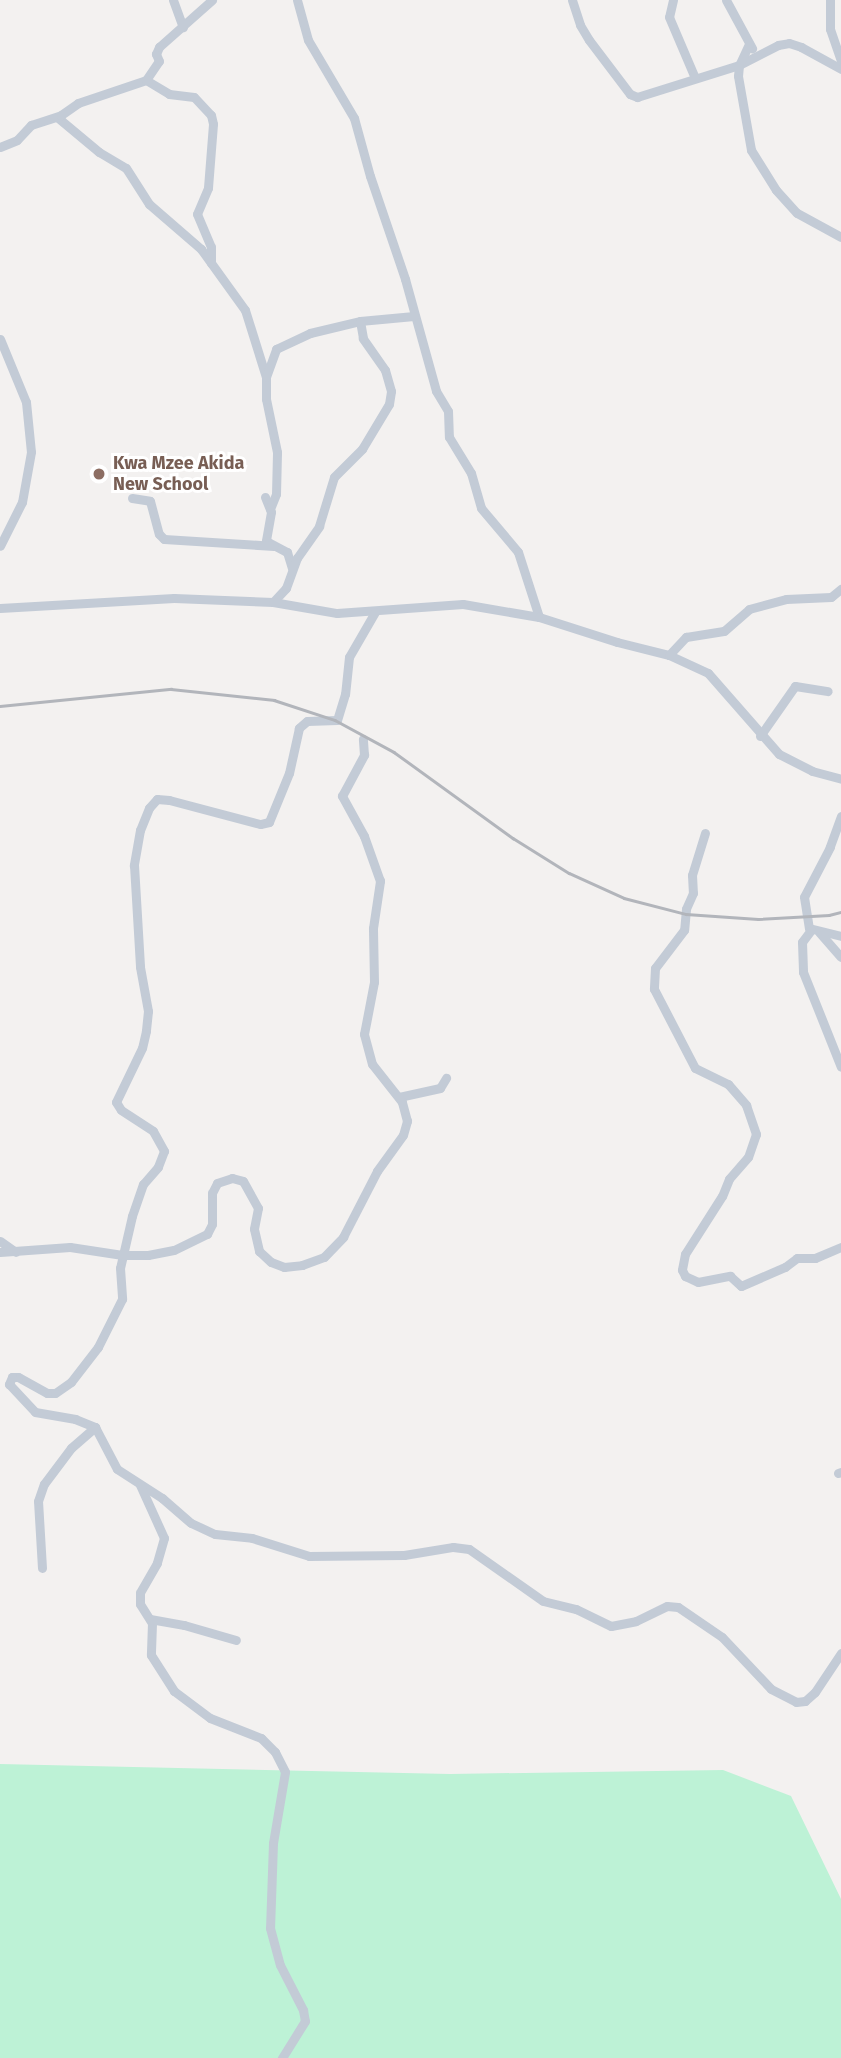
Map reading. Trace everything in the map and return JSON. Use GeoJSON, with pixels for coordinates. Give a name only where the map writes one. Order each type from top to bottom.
{"type":"FeatureCollection","features":[{"type":"Feature","properties":{"kind":"street"},"geometry":{"type":"LineString","coordinates":[[173,0],[183,27]]}},
{"type":"Feature","properties":{"kind":"street"},"geometry":{"type":"LineString","coordinates":[[0,147],[17,139],[31,125],[57,117],[78,103],[146,80],[159,61],[156,54],[159,47],[212,0]]}},
{"type":"Feature","properties":{"kind":"street"},"geometry":{"type":"LineString","coordinates":[[297,0],[307,40],[324,71],[344,96],[354,118],[370,176],[405,279],[436,391],[448,411],[452,444],[471,473],[481,508],[518,552],[539,617]]}},
{"type":"Feature","properties":{"kind":"street"},"geometry":{"type":"LineString","coordinates":[[572,0],[580,25],[630,94],[648,96],[739,65],[757,54],[789,43],[841,69]]}},
{"type":"Feature","properties":{"kind":"street"},"geometry":{"type":"LineString","coordinates":[[673,0],[669,17],[695,78]]}},
{"type":"Feature","properties":{"kind":"street"},"geometry":{"type":"LineString","coordinates":[[726,0],[757,54]]}},
{"type":"Feature","properties":{"kind":"street"},"geometry":{"type":"LineString","coordinates":[[830,0],[830,29],[841,61]]}},
{"type":"Feature","properties":{"kind":"street"},"geometry":{"type":"LineString","coordinates":[[749,44],[739,65],[746,133],[757,162],[776,190],[797,213],[841,237]]}},
{"type":"Feature","properties":{"kind":"street"},"geometry":{"type":"LineString","coordinates":[[146,80],[169,94],[194,97],[212,117],[208,188],[197,214],[211,247],[211,263]]}},
{"type":"Feature","properties":{"kind":"street"},"geometry":{"type":"LineString","coordinates":[[57,117],[99,152],[126,168],[149,204],[192,240],[245,310],[266,377],[266,399],[277,452],[276,494],[265,536],[274,546],[289,555],[293,570]]}},
{"type":"Feature","properties":{"kind":"street"},"geometry":{"type":"LineString","coordinates":[[266,377],[276,349],[310,333],[360,321],[414,316]]}},
{"type":"Feature","properties":{"kind":"street"},"geometry":{"type":"LineString","coordinates":[[273,602],[286,588],[293,570],[319,526],[334,477],[362,449],[391,396],[385,370],[363,338],[360,321]]}},
{"type":"Feature","properties":{"kind":"street"},"geometry":{"type":"LineString","coordinates":[[0,339],[26,402],[31,452],[22,502],[0,546]]}},
{"type":"Feature","properties":{"kind":"street"},"geometry":{"type":"LineString","coordinates":[[265,497],[270,509]]}},
{"type":"Feature","properties":{"kind":"street"},"geometry":{"type":"LineString","coordinates":[[132,498],[150,501],[161,538],[274,546]]}},
{"type":"Feature","properties":{"kind":"street"},"geometry":{"type":"LineString","coordinates":[[669,655],[686,637],[724,631],[748,609],[786,599],[831,597],[841,589]]}},
{"type":"Feature","properties":{"kind":"street"},"geometry":{"type":"LineString","coordinates":[[0,608],[174,598],[273,602],[337,613],[463,604],[539,617],[617,642],[669,655],[708,673],[720,683],[760,736],[779,754],[797,765],[841,779]]}},
{"type":"Feature","properties":{"kind":"street"},"geometry":{"type":"LineString","coordinates":[[374,612],[349,657],[345,694],[337,721],[307,721],[299,727],[289,773],[269,822],[260,824],[158,799],[149,808],[139,831],[134,865],[136,914],[148,1011],[142,1048],[116,1102],[121,1110],[153,1131],[164,1151],[158,1167],[144,1184],[122,1255],[122,1289],[118,1310],[97,1347],[71,1382],[51,1393],[18,1377],[12,1377],[9,1384],[35,1412],[75,1419],[95,1427],[113,1464],[202,1529],[268,1542],[298,1555],[404,1555],[453,1547],[469,1549],[543,1601],[576,1609],[600,1623],[625,1624],[667,1606],[678,1607],[722,1637],[771,1689],[796,1702],[805,1701],[815,1692],[841,1653]]}},
{"type":"Feature","properties":{"kind":"street"},"geometry":{"type":"LineString","coordinates":[[760,736],[795,686],[828,691]]}},
{"type":"Feature","properties":{"kind":"street"},"geometry":{"type":"LineString","coordinates":[[0,1252],[17,1253],[71,1247],[122,1255],[148,1255],[174,1250],[207,1234],[212,1224],[212,1193],[217,1183],[232,1178],[243,1181],[258,1208],[254,1229],[260,1251],[271,1262],[284,1266],[302,1265],[324,1257],[343,1237],[377,1171],[403,1135],[407,1121],[399,1097],[372,1064],[363,1034],[374,982],[373,928],[380,881],[363,836],[342,796],[364,755],[363,739]]}},
{"type":"Feature","properties":{"kind":"street"},"geometry":{"type":"LineString","coordinates":[[841,816],[822,865],[805,892],[805,916],[815,931],[841,957]]}},
{"type":"Feature","properties":{"kind":"street"},"geometry":{"type":"LineString","coordinates":[[705,834],[692,875],[693,893],[686,909],[684,930],[655,968],[654,989],[695,1068],[728,1084],[746,1105],[756,1134],[748,1157],[729,1179],[722,1196],[684,1254],[682,1270],[685,1276],[698,1282],[730,1276],[741,1286],[785,1267],[797,1258],[815,1258],[841,1247]]}},
{"type":"Feature","properties":{"kind":"street"},"geometry":{"type":"LineString","coordinates":[[815,931],[841,936]]}},
{"type":"Feature","properties":{"kind":"street"},"geometry":{"type":"LineString","coordinates":[[815,931],[802,942],[803,972],[841,1067]]}},
{"type":"Feature","properties":{"kind":"street"},"geometry":{"type":"LineString","coordinates":[[399,1097],[440,1088],[446,1079]]}},
{"type":"Feature","properties":{"kind":"street"},"geometry":{"type":"LineString","coordinates":[[0,1241],[17,1253]]}},
{"type":"Feature","properties":{"kind":"street"},"geometry":{"type":"LineString","coordinates":[[42,1568],[38,1501],[44,1484],[71,1448],[95,1427]]}},
{"type":"Feature","properties":{"kind":"street"},"geometry":{"type":"LineString","coordinates":[[139,1483],[164,1538],[157,1563],[140,1593],[140,1604],[150,1619],[150,1652],[170,1688],[209,1718],[261,1738],[284,1766],[283,1800],[274,1843],[270,1928],[280,1965],[303,2010],[305,2021],[282,2058]]}},
{"type":"Feature","properties":{"kind":"street"},"geometry":{"type":"LineString","coordinates":[[150,1619],[184,1625],[236,1640]]}},
{"type":"Feature","properties":{"kind":"green space"},"geometry":{"type":"Polygon","coordinates":[[[0,1764],[450,1774],[723,1770],[791,1796],[841,1899],[841,2058],[0,2058],[0,1764]]]}},
{"type":"Feature","properties":{"kind":"railway"},"geometry":{"type":"LineString","coordinates":[[0,706],[171,689],[274,700],[335,720],[394,752],[513,838],[569,873],[624,898],[686,914],[758,919],[841,912]]}},
{"type":"Feature","properties":{"kind":"place","name":"Kwa Mzee Akida New School"},"geometry":{"type":"Point","coordinates":[99,474]}}]}
